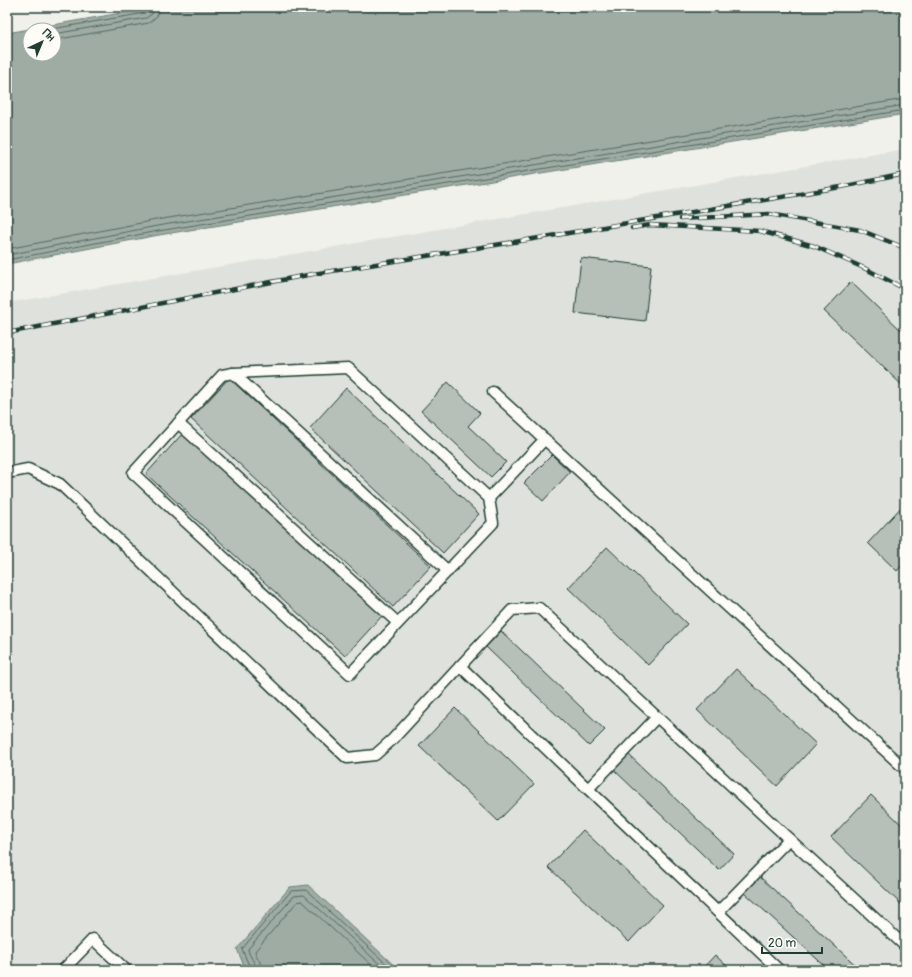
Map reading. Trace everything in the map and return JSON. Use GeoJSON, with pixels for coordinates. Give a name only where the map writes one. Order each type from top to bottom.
{"type":"FeatureCollection","features":[{"type":"Feature","properties":{"kind":"lane"},"geometry":{"type":"LineString","coordinates":[[348,368],[489,498],[492,523],[350,674],[133,472],[222,375],[234,373],[348,368]]}},
{"type":"Feature","properties":{"kind":"lane"},"geometry":{"type":"LineString","coordinates":[[234,373],[448,571]]}},
{"type":"Feature","properties":{"kind":"lane"},"geometry":{"type":"LineString","coordinates":[[493,392],[905,769]]}},
{"type":"Feature","properties":{"kind":"lane"},"geometry":{"type":"LineString","coordinates":[[178,423],[398,623]]}},
{"type":"Feature","properties":{"kind":"lane"},"geometry":{"type":"LineString","coordinates":[[489,498],[545,439]]}},
{"type":"Feature","properties":{"kind":"lane"},"geometry":{"type":"LineString","coordinates":[[7,473],[28,469],[60,484],[347,758],[375,755],[393,739],[512,610],[539,608],[905,946]]}},
{"type":"Feature","properties":{"kind":"lane"},"geometry":{"type":"LineString","coordinates":[[460,666],[779,970]]}},
{"type":"Feature","properties":{"kind":"lane"},"geometry":{"type":"LineString","coordinates":[[588,789],[656,717]]}},
{"type":"Feature","properties":{"kind":"lane"},"geometry":{"type":"LineString","coordinates":[[718,912],[789,839]]}},
{"type":"Feature","properties":{"kind":"lane"},"geometry":{"type":"LineString","coordinates":[[64,970],[93,939],[126,970]]}},
{"type":"Feature","properties":{"kind":"shaded area"},"geometry":{"type":"Polygon","coordinates":[[[905,149],[905,970],[7,970],[7,303],[905,149]]]}},
{"type":"Feature","properties":{"kind":"water"},"geometry":{"type":"Polygon","coordinates":[[[155,7],[905,7],[905,114],[159,235],[7,264],[7,33],[22,30],[22,62],[62,62],[62,23],[155,7]]]}},
{"type":"Feature","properties":{"kind":"water"},"geometry":{"type":"Polygon","coordinates":[[[308,885],[399,970],[249,970],[244,966],[237,949],[290,887],[308,885]]]}},
{"type":"Feature","properties":{"kind":"building"},"geometry":{"type":"Polygon","coordinates":[[[581,258],[651,266],[645,321],[575,313],[581,258]]]}},
{"type":"Feature","properties":{"kind":"building"},"geometry":{"type":"Polygon","coordinates":[[[851,282],[905,334],[905,388],[824,311],[851,282]]]}},
{"type":"Feature","properties":{"kind":"building"},"geometry":{"type":"Polygon","coordinates":[[[229,378],[431,566],[393,607],[191,419],[229,378]]]}},
{"type":"Feature","properties":{"kind":"building"},"geometry":{"type":"Polygon","coordinates":[[[448,382],[480,413],[468,426],[506,462],[491,477],[421,411],[448,382]]]}},
{"type":"Feature","properties":{"kind":"building"},"geometry":{"type":"Polygon","coordinates":[[[346,388],[479,514],[443,553],[310,428],[346,388]]]}},
{"type":"Feature","properties":{"kind":"building"},"geometry":{"type":"Polygon","coordinates":[[[183,433],[382,616],[345,656],[146,474],[183,433]]]}},
{"type":"Feature","properties":{"kind":"building"},"geometry":{"type":"Polygon","coordinates":[[[552,455],[570,472],[543,501],[524,483],[552,455]]]}},
{"type":"Feature","properties":{"kind":"building"},"geometry":{"type":"Polygon","coordinates":[[[905,503],[905,562],[897,571],[868,543],[905,503]]]}},
{"type":"Feature","properties":{"kind":"building"},"geometry":{"type":"Polygon","coordinates":[[[607,547],[687,624],[648,665],[568,588],[607,547]]]}},
{"type":"Feature","properties":{"kind":"building"},"geometry":{"type":"Polygon","coordinates":[[[501,631],[605,730],[589,746],[486,647],[501,631]]]}},
{"type":"Feature","properties":{"kind":"building"},"geometry":{"type":"Polygon","coordinates":[[[736,669],[816,744],[777,786],[697,710],[736,669]]]}},
{"type":"Feature","properties":{"kind":"building"},"geometry":{"type":"Polygon","coordinates":[[[455,708],[534,784],[498,821],[419,746],[455,708]]]}},
{"type":"Feature","properties":{"kind":"building"},"geometry":{"type":"Polygon","coordinates":[[[628,754],[734,854],[719,870],[613,769],[628,754]]]}},
{"type":"Feature","properties":{"kind":"building"},"geometry":{"type":"Polygon","coordinates":[[[871,795],[905,828],[905,908],[831,837],[871,795]]]}},
{"type":"Feature","properties":{"kind":"building"},"geometry":{"type":"Polygon","coordinates":[[[583,830],[663,905],[629,942],[548,867],[583,830]]]}},
{"type":"Feature","properties":{"kind":"building"},"geometry":{"type":"Polygon","coordinates":[[[759,876],[861,970],[829,970],[744,892],[759,876]]]}},
{"type":"Feature","properties":{"kind":"building"},"geometry":{"type":"Polygon","coordinates":[[[715,955],[731,970],[701,970],[715,955]]]}},
{"type":"Feature","properties":{"kind":"railway"},"geometry":{"type":"LineString","coordinates":[[7,333],[313,274],[533,239],[841,187],[905,174]]}},
{"type":"Feature","properties":{"kind":"railway"},"geometry":{"type":"LineString","coordinates":[[680,219],[769,214],[860,230],[905,248]]}},
{"type":"Feature","properties":{"kind":"railway"},"geometry":{"type":"LineString","coordinates":[[632,228],[650,225],[760,231],[814,246],[864,268],[905,289]]}}]}
